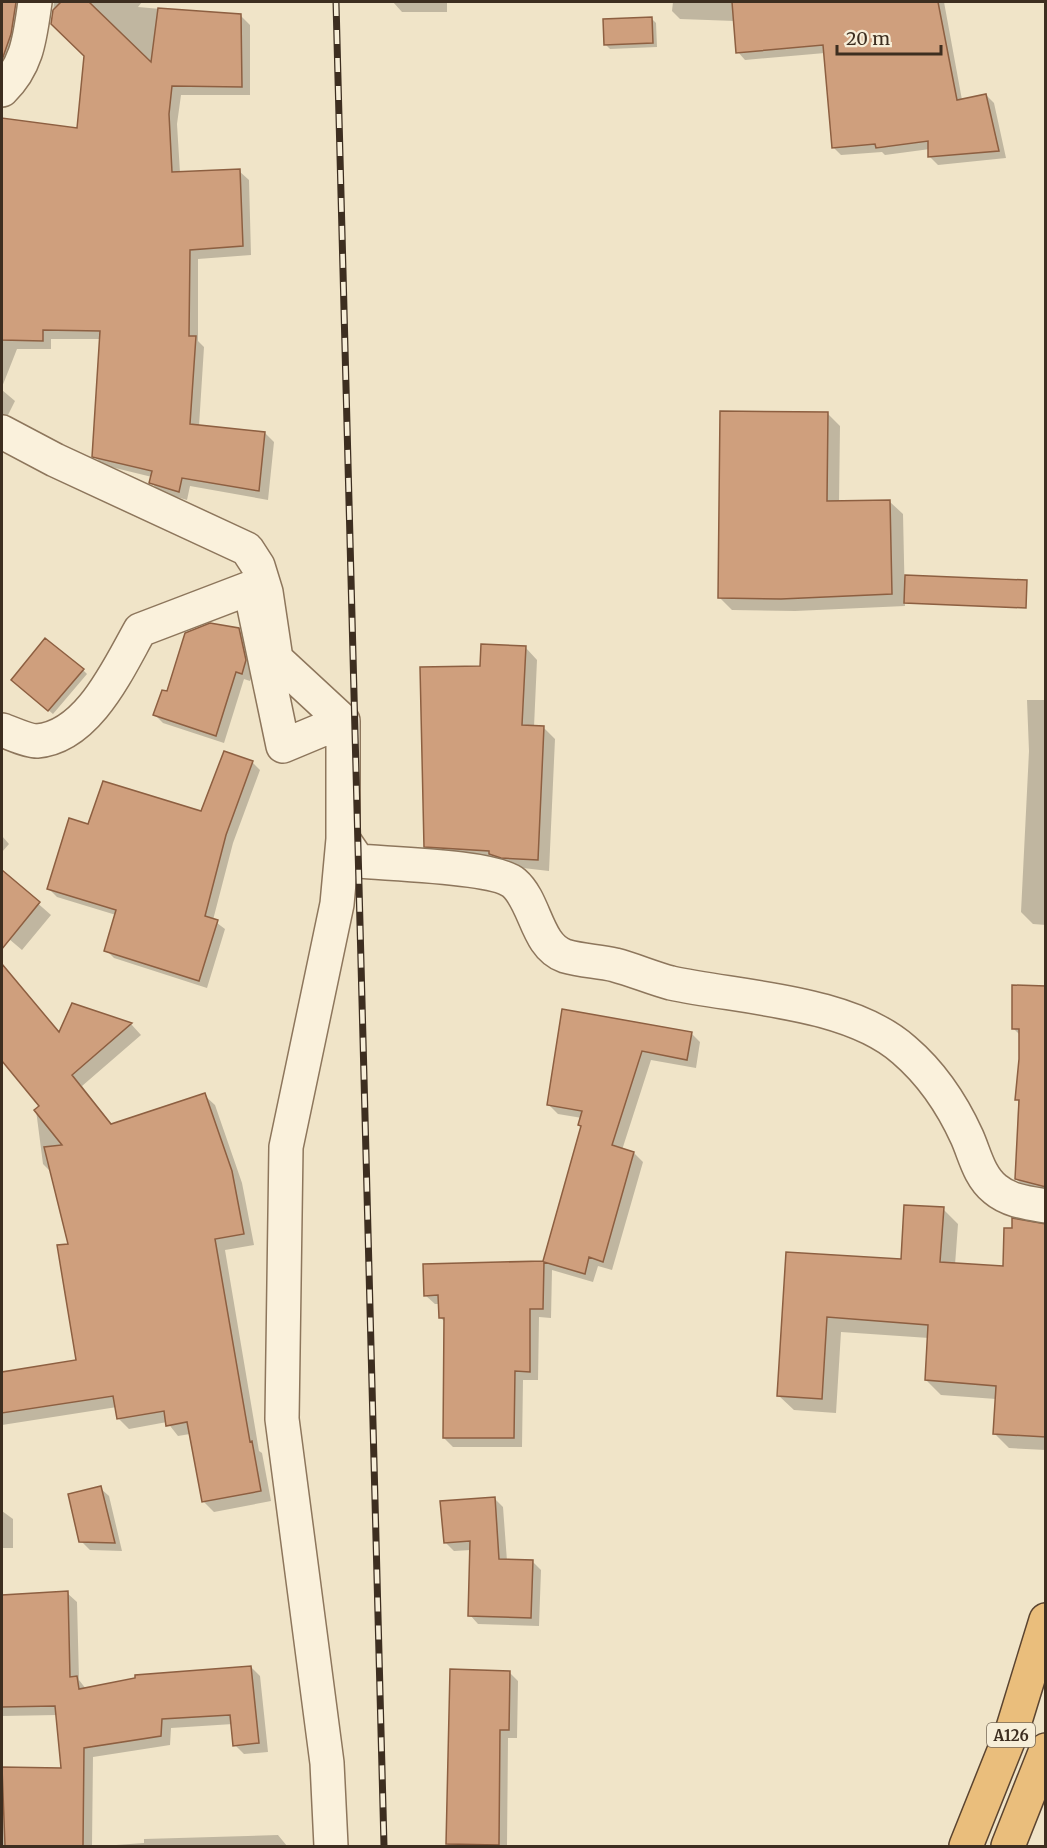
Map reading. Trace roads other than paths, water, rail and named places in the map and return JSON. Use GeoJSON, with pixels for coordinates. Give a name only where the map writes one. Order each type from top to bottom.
{"type":"FeatureCollection","features":[{"type":"Feature","properties":{"kind":"highway","name":"A126"},"geometry":{"type":"LineString","coordinates":[[966,1846],[1012,1731],[1046,1620]]}},
{"type":"Feature","properties":{"kind":"highway","name":"A126"},"geometry":{"type":"LineString","coordinates":[[1008,1846],[1046,1750]]}},
{"type":"Feature","properties":{"kind":"street"},"geometry":{"type":"LineString","coordinates":[[2,90],[15,78],[23,63],[29,44],[35,2]]}},
{"type":"Feature","properties":{"kind":"street"},"geometry":{"type":"LineString","coordinates":[[2,432],[55,460],[246,549],[258,566],[266,592],[276,659],[342,721],[343,838],[337,904],[286,1147],[282,1419],[327,1763],[331,1846]]}},
{"type":"Feature","properties":{"kind":"street"},"geometry":{"type":"LineString","coordinates":[[2,730],[36,741],[65,732],[104,695],[140,630],[250,588],[283,747],[342,721]]}},
{"type":"Feature","properties":{"kind":"street"},"geometry":{"type":"LineString","coordinates":[[343,838],[358,861],[475,871],[498,875],[513,882],[525,896],[549,944],[563,955],[613,964],[669,982],[853,1019],[902,1048],[936,1082],[966,1136],[982,1174],[993,1188],[1008,1198],[1046,1206]]}},
{"type":"Feature","properties":{"kind":"railway"},"geometry":{"type":"LineString","coordinates":[[336,2],[384,1846]]}}]}
